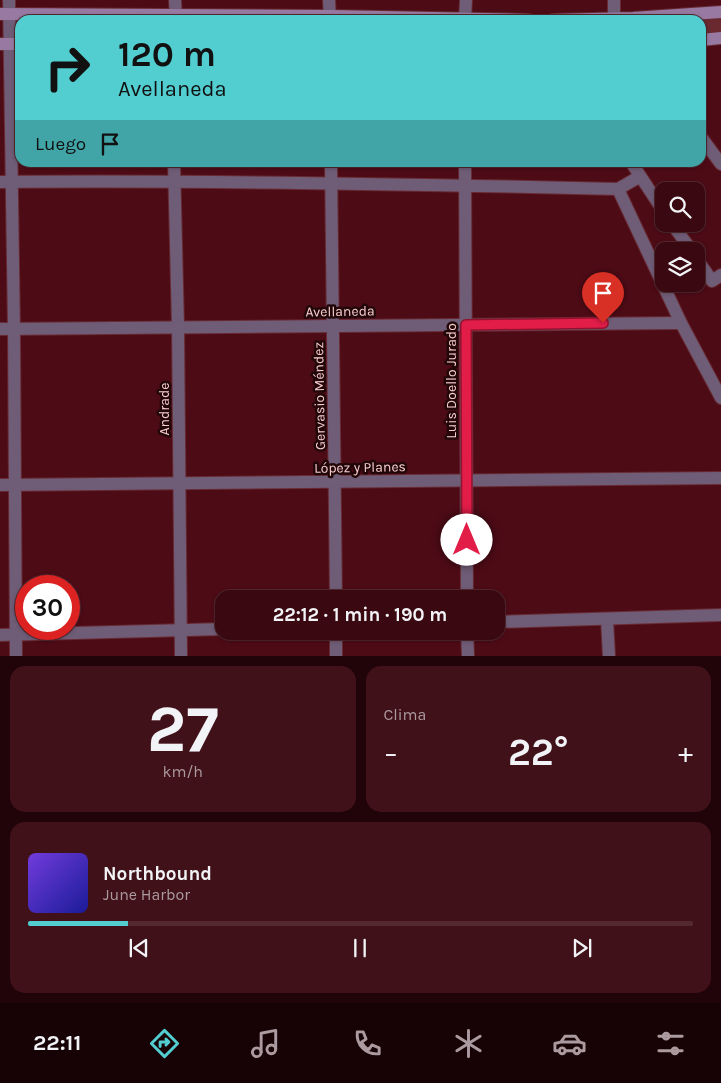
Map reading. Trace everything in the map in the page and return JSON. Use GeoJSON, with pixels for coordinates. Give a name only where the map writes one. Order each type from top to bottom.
{"type":"FeatureCollection","features":[{"type":"Feature","properties":{"kind":"main road"},"geometry":{"type":"LineString","coordinates":[[683,15],[721,12]]}},
{"type":"Feature","properties":{"kind":"main road"},"geometry":{"type":"LineString","coordinates":[[5,14],[62,15]]}},
{"type":"Feature","properties":{"kind":"main road"},"geometry":{"type":"LineString","coordinates":[[706,40],[721,38]]}},
{"type":"Feature","properties":{"kind":"street"},"geometry":{"type":"LineString","coordinates":[[9,0],[5,14],[10,44],[6,182],[14,329],[16,575]]}},
{"type":"Feature","properties":{"kind":"street"},"geometry":{"type":"LineString","coordinates":[[176,0],[176,15]]}},
{"type":"Feature","properties":{"kind":"street"},"geometry":{"type":"LineString","coordinates":[[330,0],[330,15]]}},
{"type":"Feature","properties":{"kind":"street"},"geometry":{"type":"LineString","coordinates":[[465,15],[466,0]]}},
{"type":"Feature","properties":{"kind":"street"},"geometry":{"type":"LineString","coordinates":[[614,0],[614,15]]}},
{"type":"Feature","properties":{"kind":"street"},"geometry":{"type":"LineString","coordinates":[[706,144],[721,164]]}},
{"type":"Feature","properties":{"kind":"street","name":"Andrade"},"geometry":{"type":"LineString","coordinates":[[174,167],[178,327],[181,656]]}},
{"type":"Feature","properties":{"kind":"street","name":"Gervasio Méndez"},"geometry":{"type":"LineString","coordinates":[[331,167],[336,590]]}},
{"type":"Feature","properties":{"kind":"street","name":"Luis Doello Jurado"},"geometry":{"type":"LineString","coordinates":[[465,167],[467,590]]}},
{"type":"Feature","properties":{"kind":"street"},"geometry":{"type":"LineString","coordinates":[[634,167],[655,199]]}},
{"type":"Feature","properties":{"kind":"street"},"geometry":{"type":"LineString","coordinates":[[6,182],[174,181],[618,189],[639,177]]}},
{"type":"Feature","properties":{"kind":"street"},"geometry":{"type":"LineString","coordinates":[[618,189],[681,323],[721,398]]}},
{"type":"Feature","properties":{"kind":"street"},"geometry":{"type":"LineString","coordinates":[[705,267],[717,278]]}},
{"type":"Feature","properties":{"kind":"street","name":"Avellaneda"},"geometry":{"type":"LineString","coordinates":[[0,329],[681,323]]}},
{"type":"Feature","properties":{"kind":"street","name":"López y Planes"},"geometry":{"type":"LineString","coordinates":[[0,486],[721,478]]}},
{"type":"Feature","properties":{"kind":"street"},"geometry":{"type":"LineString","coordinates":[[505,622],[721,614]]}},
{"type":"Feature","properties":{"kind":"street"},"geometry":{"type":"LineString","coordinates":[[607,619],[609,656]]}},
{"type":"Feature","properties":{"kind":"street"},"geometry":{"type":"LineString","coordinates":[[80,632],[215,629]]}},
{"type":"Feature","properties":{"kind":"street"},"geometry":{"type":"LineString","coordinates":[[0,635],[15,634]]}},
{"type":"Feature","properties":{"kind":"street"},"geometry":{"type":"LineString","coordinates":[[16,640],[16,656]]}},
{"type":"Feature","properties":{"kind":"street"},"geometry":{"type":"LineString","coordinates":[[336,640],[336,656]]}},
{"type":"Feature","properties":{"kind":"street"},"geometry":{"type":"LineString","coordinates":[[467,640],[468,656]]}},
{"type":"Feature","properties":{"kind":"shaded area"},"geometry":{"type":"Polygon","coordinates":[[[721,18],[721,32],[706,34],[706,19],[721,18]]]}},
{"type":"Feature","properties":{"kind":"route"},"geometry":{"type":"LineString","coordinates":[[467,540],[466,325],[603,323]]}}]}
